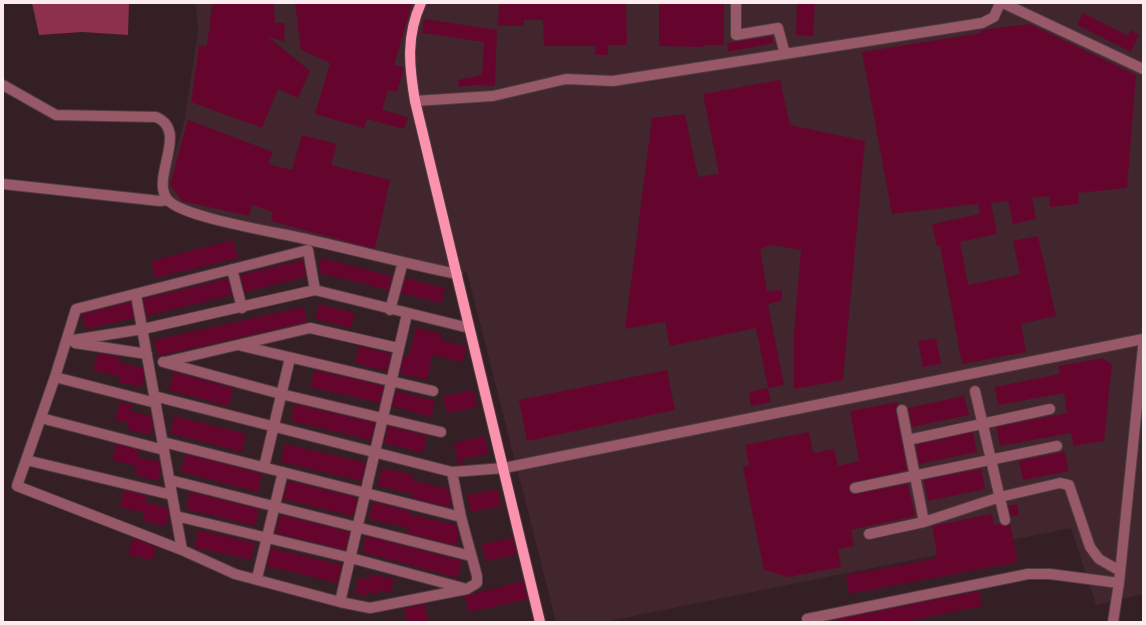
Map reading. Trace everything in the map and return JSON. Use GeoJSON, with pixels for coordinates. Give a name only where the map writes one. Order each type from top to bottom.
{"type":"FeatureCollection","features":[{"type":"Feature","properties":{"kind":"main road"},"geometry":{"type":"LineString","coordinates":[[421,3],[416,12],[409,47],[410,73],[415,101],[458,274],[469,328],[540,622]]}},
{"type":"Feature","properties":{"kind":"street"},"geometry":{"type":"LineString","coordinates":[[736,3],[736,35],[778,28],[785,54]]}},
{"type":"Feature","properties":{"kind":"street"},"geometry":{"type":"LineString","coordinates":[[415,101],[493,96],[566,79],[614,81],[982,23],[994,17],[1002,3],[1143,69]]}},
{"type":"Feature","properties":{"kind":"street"},"geometry":{"type":"LineString","coordinates":[[3,85],[56,115],[156,117],[163,120],[168,129],[170,145],[164,174],[163,188],[168,200],[184,210],[204,217],[458,274]]}},
{"type":"Feature","properties":{"kind":"street"},"geometry":{"type":"LineString","coordinates":[[3,184],[160,201],[168,200]]}},
{"type":"Feature","properties":{"kind":"street"},"geometry":{"type":"LineString","coordinates":[[315,290],[308,250],[136,295],[76,309],[67,341],[17,486],[182,550],[235,574],[257,578],[340,602],[370,608],[467,589],[477,583],[477,576],[461,517],[452,472]]}},
{"type":"Feature","properties":{"kind":"street"},"geometry":{"type":"LineString","coordinates":[[390,310],[403,262]]}},
{"type":"Feature","properties":{"kind":"street"},"geometry":{"type":"LineString","coordinates":[[232,269],[242,308]]}},
{"type":"Feature","properties":{"kind":"street"},"geometry":{"type":"LineString","coordinates":[[67,341],[142,329],[242,308],[315,290],[406,314],[469,328]]}},
{"type":"Feature","properties":{"kind":"street"},"geometry":{"type":"LineString","coordinates":[[136,295],[182,550]]}},
{"type":"Feature","properties":{"kind":"street"},"geometry":{"type":"LineString","coordinates":[[340,602],[406,314]]}},
{"type":"Feature","properties":{"kind":"street"},"geometry":{"type":"LineString","coordinates":[[163,362],[310,328],[398,348]]}},
{"type":"Feature","properties":{"kind":"street"},"geometry":{"type":"LineString","coordinates":[[55,377],[274,427],[452,472],[504,468],[1143,339]]}},
{"type":"Feature","properties":{"kind":"street"},"geometry":{"type":"LineString","coordinates":[[67,341],[148,360],[163,362],[281,394],[441,432]]}},
{"type":"Feature","properties":{"kind":"street"},"geometry":{"type":"LineString","coordinates":[[240,345],[433,391]]}},
{"type":"Feature","properties":{"kind":"street"},"geometry":{"type":"LineString","coordinates":[[1113,622],[1138,437],[1143,347]]}},
{"type":"Feature","properties":{"kind":"street"},"geometry":{"type":"LineString","coordinates":[[264,467],[290,358]]}},
{"type":"Feature","properties":{"kind":"street"},"geometry":{"type":"LineString","coordinates":[[975,391],[1005,520]]}},
{"type":"Feature","properties":{"kind":"street"},"geometry":{"type":"LineString","coordinates":[[908,440],[1050,409]]}},
{"type":"Feature","properties":{"kind":"street"},"geometry":{"type":"LineString","coordinates":[[902,410],[924,522]]}},
{"type":"Feature","properties":{"kind":"street"},"geometry":{"type":"LineString","coordinates":[[41,418],[264,467],[461,517]]}},
{"type":"Feature","properties":{"kind":"street"},"geometry":{"type":"LineString","coordinates":[[855,488],[1058,446]]}},
{"type":"Feature","properties":{"kind":"street"},"geometry":{"type":"LineString","coordinates":[[26,460],[172,495]]}},
{"type":"Feature","properties":{"kind":"street"},"geometry":{"type":"LineString","coordinates":[[257,578],[283,472]]}},
{"type":"Feature","properties":{"kind":"street"},"geometry":{"type":"LineString","coordinates":[[170,480],[275,505],[357,528],[471,556]]}},
{"type":"Feature","properties":{"kind":"street"},"geometry":{"type":"LineString","coordinates":[[869,534],[924,522],[1000,497],[1060,483],[1069,485],[1090,547],[1099,559],[1120,571]]}},
{"type":"Feature","properties":{"kind":"street"},"geometry":{"type":"LineString","coordinates":[[176,516],[351,558],[467,589]]}},
{"type":"Feature","properties":{"kind":"street"},"geometry":{"type":"LineString","coordinates":[[807,619],[1028,574],[1050,574],[1119,583]]}},
{"type":"Feature","properties":{"kind":"shaded area"},"geometry":{"type":"Polygon","coordinates":[[[32,3],[129,3],[128,35],[82,32],[39,35],[32,3]]]}},
{"type":"Feature","properties":{"kind":"shaded area"},"geometry":{"type":"Polygon","coordinates":[[[196,3],[1143,3],[1143,594],[1096,605],[1071,528],[604,622],[556,622],[467,272],[184,206],[167,193],[168,177],[184,123],[198,32],[196,3]]]}},
{"type":"Feature","properties":{"kind":"building"},"geometry":{"type":"Polygon","coordinates":[[[226,3],[274,3],[275,23],[285,23],[284,42],[267,36],[310,71],[298,98],[278,89],[262,128],[191,102],[199,45],[207,46],[212,5],[226,3]]]}},
{"type":"Feature","properties":{"kind":"building"},"geometry":{"type":"Polygon","coordinates":[[[295,3],[412,3],[394,65],[404,68],[397,92],[388,90],[382,110],[408,117],[404,129],[367,119],[364,128],[315,114],[330,63],[301,50],[295,3]]]}},
{"type":"Feature","properties":{"kind":"building"},"geometry":{"type":"Polygon","coordinates":[[[499,3],[626,3],[627,45],[608,45],[608,55],[595,55],[595,46],[544,46],[543,20],[524,20],[524,26],[498,26],[499,3]]]}},
{"type":"Feature","properties":{"kind":"building"},"geometry":{"type":"Polygon","coordinates":[[[659,3],[724,3],[724,45],[704,45],[704,47],[659,46],[659,3]]]}},
{"type":"Feature","properties":{"kind":"building"},"geometry":{"type":"Polygon","coordinates":[[[797,3],[815,3],[813,36],[796,35],[797,3]]]}},
{"type":"Feature","properties":{"kind":"building"},"geometry":{"type":"Polygon","coordinates":[[[1083,13],[1128,36],[1130,30],[1139,35],[1131,52],[1077,25],[1083,13]]]}},
{"type":"Feature","properties":{"kind":"building"},"geometry":{"type":"Polygon","coordinates":[[[424,19],[497,30],[495,86],[474,85],[459,87],[458,80],[482,75],[484,42],[422,33],[424,19]]]}},
{"type":"Feature","properties":{"kind":"building"},"geometry":{"type":"Polygon","coordinates":[[[1030,24],[1136,75],[1127,188],[1078,193],[1079,204],[1050,207],[1049,196],[1032,198],[1036,219],[1013,224],[1008,201],[991,203],[997,234],[960,242],[968,285],[1020,274],[1013,241],[1038,236],[1056,316],[1021,324],[1026,352],[962,364],[940,246],[937,246],[932,224],[980,214],[978,204],[892,214],[862,52],[981,33],[981,30],[1030,24]]]}},
{"type":"Feature","properties":{"kind":"building"},"geometry":{"type":"Polygon","coordinates":[[[772,36],[773,43],[728,52],[727,43],[772,36]]]}},
{"type":"Feature","properties":{"kind":"building"},"geometry":{"type":"Polygon","coordinates":[[[780,80],[790,125],[865,141],[843,380],[794,389],[794,334],[801,250],[772,245],[760,249],[767,291],[782,290],[782,301],[768,304],[784,385],[768,388],[756,328],[670,346],[665,322],[625,329],[652,118],[685,114],[698,177],[719,174],[703,94],[780,80]]]}},
{"type":"Feature","properties":{"kind":"building"},"geometry":{"type":"Polygon","coordinates":[[[188,120],[273,152],[268,164],[292,170],[302,135],[337,144],[331,165],[390,180],[375,249],[271,221],[273,212],[252,205],[249,216],[182,201],[170,185],[188,120]]]}},
{"type":"Feature","properties":{"kind":"building"},"geometry":{"type":"Polygon","coordinates":[[[233,240],[238,258],[155,278],[151,261],[233,240]]]}},
{"type":"Feature","properties":{"kind":"building"},"geometry":{"type":"Polygon","coordinates":[[[321,258],[392,276],[389,290],[319,273],[321,258]]]}},
{"type":"Feature","properties":{"kind":"building"},"geometry":{"type":"Polygon","coordinates":[[[303,260],[306,277],[245,292],[240,275],[303,260]]]}},
{"type":"Feature","properties":{"kind":"building"},"geometry":{"type":"Polygon","coordinates":[[[405,278],[445,288],[441,303],[401,293],[405,278]]]}},
{"type":"Feature","properties":{"kind":"building"},"geometry":{"type":"Polygon","coordinates":[[[228,279],[232,295],[146,316],[143,299],[228,279]]]}},
{"type":"Feature","properties":{"kind":"building"},"geometry":{"type":"Polygon","coordinates":[[[131,302],[134,318],[86,329],[82,314],[131,302]]]}},
{"type":"Feature","properties":{"kind":"building"},"geometry":{"type":"Polygon","coordinates":[[[319,304],[355,313],[351,328],[315,319],[319,304]]]}},
{"type":"Feature","properties":{"kind":"building"},"geometry":{"type":"Polygon","coordinates":[[[304,307],[307,322],[158,356],[154,340],[304,307]]]}},
{"type":"Feature","properties":{"kind":"building"},"geometry":{"type":"Polygon","coordinates":[[[416,328],[442,334],[440,340],[467,347],[463,362],[432,355],[427,380],[400,373],[404,356],[409,356],[416,328]]]}},
{"type":"Feature","properties":{"kind":"building"},"geometry":{"type":"Polygon","coordinates":[[[936,338],[941,364],[923,367],[918,341],[936,338]]]}},
{"type":"Feature","properties":{"kind":"building"},"geometry":{"type":"Polygon","coordinates":[[[359,346],[391,354],[387,371],[355,363],[359,346]]]}},
{"type":"Feature","properties":{"kind":"building"},"geometry":{"type":"Polygon","coordinates":[[[98,353],[121,358],[120,363],[143,368],[144,376],[141,387],[118,382],[120,377],[93,370],[98,353]]]}},
{"type":"Feature","properties":{"kind":"building"},"geometry":{"type":"Polygon","coordinates":[[[1103,358],[1112,365],[1104,441],[1074,446],[1071,433],[1000,446],[996,427],[1067,413],[1064,393],[998,405],[995,387],[1060,374],[1058,366],[1103,358]]]}},
{"type":"Feature","properties":{"kind":"building"},"geometry":{"type":"Polygon","coordinates":[[[315,370],[384,386],[380,403],[310,387],[315,370]]]}},
{"type":"Feature","properties":{"kind":"building"},"geometry":{"type":"Polygon","coordinates":[[[667,370],[675,410],[527,441],[519,400],[667,370]]]}},
{"type":"Feature","properties":{"kind":"building"},"geometry":{"type":"Polygon","coordinates":[[[174,372],[233,388],[228,406],[169,390],[174,372]]]}},
{"type":"Feature","properties":{"kind":"building"},"geometry":{"type":"Polygon","coordinates":[[[768,388],[771,402],[751,406],[749,392],[768,388]]]}},
{"type":"Feature","properties":{"kind":"building"},"geometry":{"type":"Polygon","coordinates":[[[474,390],[477,407],[447,413],[443,396],[474,390]]]}},
{"type":"Feature","properties":{"kind":"building"},"geometry":{"type":"Polygon","coordinates":[[[396,391],[435,401],[431,417],[392,406],[396,391]]]}},
{"type":"Feature","properties":{"kind":"building"},"geometry":{"type":"Polygon","coordinates":[[[964,396],[969,415],[912,427],[908,408],[964,396]]]}},
{"type":"Feature","properties":{"kind":"building"},"geometry":{"type":"Polygon","coordinates":[[[120,402],[132,404],[130,411],[151,416],[153,425],[150,435],[127,429],[129,423],[115,420],[120,402]]]}},
{"type":"Feature","properties":{"kind":"building"},"geometry":{"type":"Polygon","coordinates":[[[898,402],[896,411],[907,470],[850,483],[849,489],[850,493],[856,494],[908,484],[915,516],[851,530],[854,546],[838,549],[841,567],[788,577],[764,570],[743,467],[749,465],[745,445],[809,432],[813,453],[834,449],[838,466],[859,461],[850,411],[898,402]]]}},
{"type":"Feature","properties":{"kind":"building"},"geometry":{"type":"Polygon","coordinates":[[[295,404],[375,423],[371,440],[291,421],[295,404]]]}},
{"type":"Feature","properties":{"kind":"building"},"geometry":{"type":"Polygon","coordinates":[[[175,416],[246,434],[242,452],[170,433],[175,416]]]}},
{"type":"Feature","properties":{"kind":"building"},"geometry":{"type":"Polygon","coordinates":[[[388,426],[427,436],[423,453],[384,443],[388,426]]]}},
{"type":"Feature","properties":{"kind":"building"},"geometry":{"type":"Polygon","coordinates":[[[973,432],[977,452],[919,464],[916,445],[973,432]]]}},
{"type":"Feature","properties":{"kind":"building"},"geometry":{"type":"Polygon","coordinates":[[[485,436],[488,454],[462,459],[461,465],[459,465],[454,443],[485,436]]]}},
{"type":"Feature","properties":{"kind":"building"},"geometry":{"type":"Polygon","coordinates":[[[116,444],[139,450],[138,457],[160,462],[161,470],[158,481],[135,475],[137,466],[112,460],[116,444]]]}},
{"type":"Feature","properties":{"kind":"building"},"geometry":{"type":"Polygon","coordinates":[[[285,444],[366,463],[361,481],[281,462],[285,444]]]}},
{"type":"Feature","properties":{"kind":"building"},"geometry":{"type":"Polygon","coordinates":[[[1065,452],[1069,471],[1023,480],[1019,461],[1065,452]]]}},
{"type":"Feature","properties":{"kind":"building"},"geometry":{"type":"Polygon","coordinates":[[[186,454],[262,474],[258,492],[181,472],[186,454]]]}},
{"type":"Feature","properties":{"kind":"building"},"geometry":{"type":"Polygon","coordinates":[[[382,468],[413,475],[412,480],[449,489],[451,501],[449,507],[412,498],[413,494],[378,486],[382,468]]]}},
{"type":"Feature","properties":{"kind":"building"},"geometry":{"type":"Polygon","coordinates":[[[981,469],[985,489],[928,501],[924,480],[981,469]]]}},
{"type":"Feature","properties":{"kind":"building"},"geometry":{"type":"Polygon","coordinates":[[[288,481],[358,498],[353,516],[283,499],[288,481]]]}},
{"type":"Feature","properties":{"kind":"building"},"geometry":{"type":"Polygon","coordinates":[[[498,489],[501,506],[471,512],[467,495],[498,489]]]}},
{"type":"Feature","properties":{"kind":"building"},"geometry":{"type":"Polygon","coordinates":[[[124,490],[147,496],[145,502],[168,508],[169,514],[166,526],[143,521],[145,513],[120,507],[124,490]]]}},
{"type":"Feature","properties":{"kind":"building"},"geometry":{"type":"Polygon","coordinates":[[[190,492],[259,509],[255,526],[186,509],[190,492]]]}},
{"type":"Feature","properties":{"kind":"building"},"geometry":{"type":"Polygon","coordinates":[[[373,502],[409,511],[409,514],[456,525],[459,534],[456,546],[407,533],[408,528],[369,519],[373,502]]]}},
{"type":"Feature","properties":{"kind":"building"},"geometry":{"type":"Polygon","coordinates":[[[1017,504],[1019,515],[1011,516],[1008,506],[1017,504]]]}},
{"type":"Feature","properties":{"kind":"building"},"geometry":{"type":"Polygon","coordinates":[[[992,514],[994,525],[1000,524],[1006,526],[1010,524],[1018,562],[849,594],[846,575],[933,559],[937,554],[932,526],[992,514]]]}},
{"type":"Feature","properties":{"kind":"building"},"geometry":{"type":"Polygon","coordinates":[[[280,515],[350,532],[345,550],[276,533],[280,515]]]}},
{"type":"Feature","properties":{"kind":"building"},"geometry":{"type":"Polygon","coordinates":[[[198,530],[255,543],[251,560],[194,547],[198,530]]]}},
{"type":"Feature","properties":{"kind":"building"},"geometry":{"type":"Polygon","coordinates":[[[366,536],[462,561],[458,578],[362,552],[366,536]]]}},
{"type":"Feature","properties":{"kind":"building"},"geometry":{"type":"Polygon","coordinates":[[[133,538],[156,547],[152,560],[128,554],[133,538]]]}},
{"type":"Feature","properties":{"kind":"building"},"geometry":{"type":"Polygon","coordinates":[[[513,538],[516,555],[486,561],[482,544],[513,538]]]}},
{"type":"Feature","properties":{"kind":"building"},"geometry":{"type":"Polygon","coordinates":[[[271,548],[342,565],[337,583],[267,566],[271,548]]]}},
{"type":"Feature","properties":{"kind":"building"},"geometry":{"type":"Polygon","coordinates":[[[370,574],[394,579],[390,593],[379,590],[378,595],[368,592],[367,596],[355,593],[359,577],[369,580],[370,574]]]}},
{"type":"Feature","properties":{"kind":"building"},"geometry":{"type":"Polygon","coordinates":[[[523,581],[528,599],[469,612],[465,596],[523,581]]]}},
{"type":"Feature","properties":{"kind":"building"},"geometry":{"type":"Polygon","coordinates":[[[979,591],[982,606],[903,622],[838,622],[838,619],[979,591]]]}},
{"type":"Feature","properties":{"kind":"building"},"geometry":{"type":"Polygon","coordinates":[[[425,604],[428,622],[407,622],[404,608],[425,604]]]}}]}
